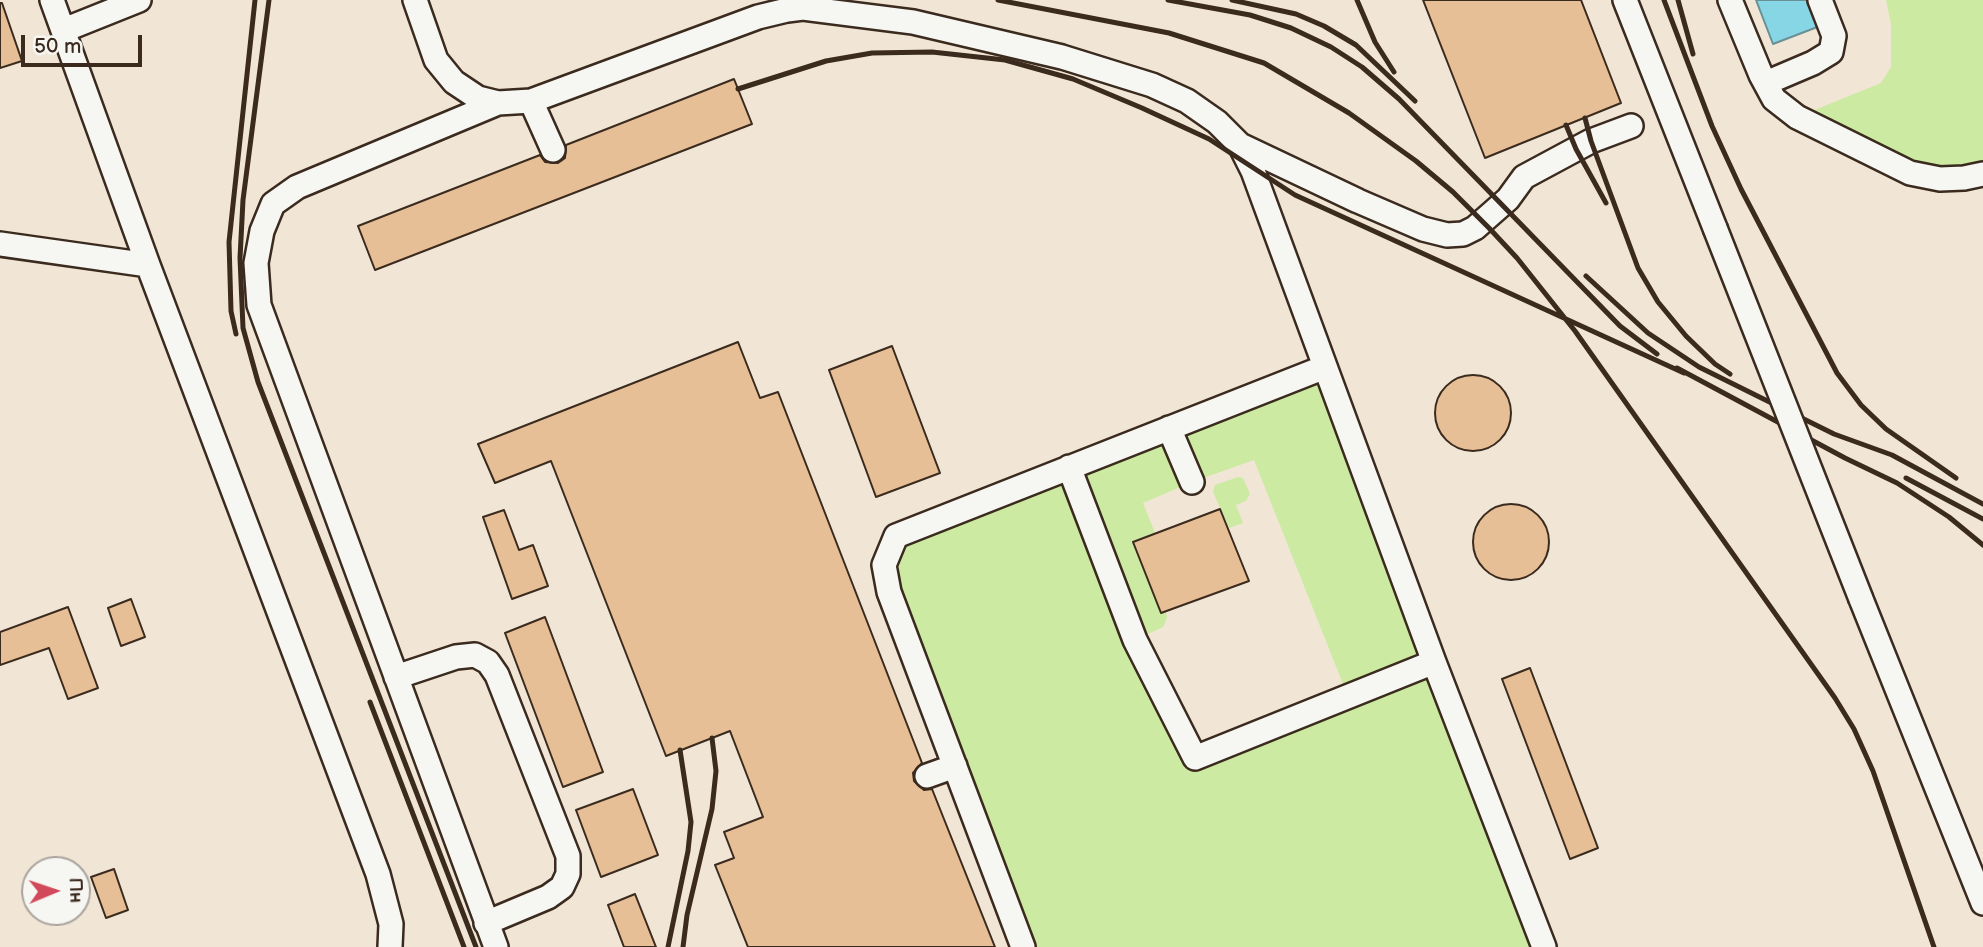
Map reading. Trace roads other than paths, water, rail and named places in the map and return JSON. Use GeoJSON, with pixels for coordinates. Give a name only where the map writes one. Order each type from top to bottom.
{"type":"FeatureCollection","features":[{"type":"Feature","properties":{"kind":"street"},"geometry":{"type":"LineString","coordinates":[[52,0],[148,265],[377,874],[391,924],[390,947]]}},
{"type":"Feature","properties":{"kind":"street"},"geometry":{"type":"LineString","coordinates":[[64,30],[139,0]]}},
{"type":"Feature","properties":{"kind":"street"},"geometry":{"type":"LineString","coordinates":[[415,0],[436,60],[454,82],[478,98],[498,103],[531,102],[758,17],[787,9],[803,8],[913,22],[1062,57],[1139,81],[1187,101],[1217,122],[1240,145],[1253,171],[1434,662],[1544,947]]}},
{"type":"Feature","properties":{"kind":"street"},"geometry":{"type":"LineString","coordinates":[[1625,0],[1983,903]]}},
{"type":"Feature","properties":{"kind":"street"},"geometry":{"type":"LineString","coordinates":[[1730,0],[1774,99],[1797,117],[1910,173],[1940,179],[1983,174]]}},
{"type":"Feature","properties":{"kind":"street"},"geometry":{"type":"LineString","coordinates":[[1766,83],[1813,63],[1831,52],[1834,36],[1820,0]]}},
{"type":"Feature","properties":{"kind":"street"},"geometry":{"type":"LineString","coordinates":[[531,102],[553,150]]}},
{"type":"Feature","properties":{"kind":"street"},"geometry":{"type":"LineString","coordinates":[[496,947],[258,304],[256,263],[262,231],[273,204],[297,187],[498,103]]}},
{"type":"Feature","properties":{"kind":"street"},"geometry":{"type":"LineString","coordinates":[[1240,145],[1358,201],[1423,229],[1447,235],[1463,234],[1475,228],[1508,199],[1524,177],[1591,141],[1631,126]]}},
{"type":"Feature","properties":{"kind":"street"},"geometry":{"type":"LineString","coordinates":[[0,244],[148,265]]}},
{"type":"Feature","properties":{"kind":"street"},"geometry":{"type":"LineString","coordinates":[[1023,947],[889,592],[884,565],[896,536],[1325,367]]}},
{"type":"Feature","properties":{"kind":"street"},"geometry":{"type":"LineString","coordinates":[[1169,428],[1192,482]]}},
{"type":"Feature","properties":{"kind":"street"},"geometry":{"type":"LineString","coordinates":[[1069,467],[1135,640],[1195,758],[1434,662]]}},
{"type":"Feature","properties":{"kind":"street"},"geometry":{"type":"LineString","coordinates":[[396,677],[456,657],[475,655],[488,662],[497,675],[568,856],[568,874],[562,887],[548,897],[486,923]]}},
{"type":"Feature","properties":{"kind":"street"},"geometry":{"type":"LineString","coordinates":[[927,776],[955,766]]}},
{"type":"Feature","properties":{"kind":"water"},"geometry":{"type":"Polygon","coordinates":[[[1756,0],[1810,0],[1820,26],[1773,44],[1756,0]]]}},
{"type":"Feature","properties":{"kind":"railway"},"geometry":{"type":"LineString","coordinates":[[236,334],[231,311],[229,242],[255,0]]}},
{"type":"Feature","properties":{"kind":"railway"},"geometry":{"type":"LineString","coordinates":[[269,0],[243,200],[240,258],[243,328],[258,382],[476,947]]}},
{"type":"Feature","properties":{"kind":"railway"},"geometry":{"type":"LineString","coordinates":[[998,0],[1169,33],[1264,63],[1349,113],[1416,161],[1453,192],[1489,228],[1517,258],[1575,331],[1835,698],[1854,729],[1873,771],[1934,947]]}},
{"type":"Feature","properties":{"kind":"railway"},"geometry":{"type":"LineString","coordinates":[[1168,0],[1250,15],[1291,28],[1331,47],[1362,67],[1399,99],[1620,326],[1657,354]]}},
{"type":"Feature","properties":{"kind":"railway"},"geometry":{"type":"LineString","coordinates":[[1232,0],[1296,14],[1324,26],[1356,45],[1415,101]]}},
{"type":"Feature","properties":{"kind":"railway"},"geometry":{"type":"LineString","coordinates":[[1357,0],[1375,42],[1394,72]]}},
{"type":"Feature","properties":{"kind":"railway"},"geometry":{"type":"LineString","coordinates":[[1664,0],[1712,126],[1741,189],[1837,373],[1861,405],[1886,429],[1956,478]]}},
{"type":"Feature","properties":{"kind":"railway"},"geometry":{"type":"LineString","coordinates":[[1678,0],[1693,54]]}},
{"type":"Feature","properties":{"kind":"railway"},"geometry":{"type":"LineString","coordinates":[[738,89],[826,61],[872,53],[932,52],[1005,60],[1073,79],[1209,139],[1295,195],[1684,373]]}},
{"type":"Feature","properties":{"kind":"railway"},"geometry":{"type":"LineString","coordinates":[[1585,118],[1638,268],[1658,302],[1686,336],[1715,364],[1730,374]]}},
{"type":"Feature","properties":{"kind":"railway"},"geometry":{"type":"LineString","coordinates":[[1566,125],[1606,203]]}},
{"type":"Feature","properties":{"kind":"railway"},"geometry":{"type":"LineString","coordinates":[[1586,276],[1648,333],[1699,367],[1834,434],[1892,455],[1983,504]]}},
{"type":"Feature","properties":{"kind":"railway"},"geometry":{"type":"LineString","coordinates":[[1677,368],[1897,483],[1949,517],[1983,545]]}},
{"type":"Feature","properties":{"kind":"railway"},"geometry":{"type":"LineString","coordinates":[[1906,478],[1983,519]]}},
{"type":"Feature","properties":{"kind":"railway"},"geometry":{"type":"LineString","coordinates":[[370,702],[464,947]]}},
{"type":"Feature","properties":{"kind":"railway"},"geometry":{"type":"LineString","coordinates":[[683,947],[687,915],[712,809],[716,771],[712,738]]}},
{"type":"Feature","properties":{"kind":"railway"},"geometry":{"type":"LineString","coordinates":[[668,947],[688,851],[691,822],[680,750]]}}]}
